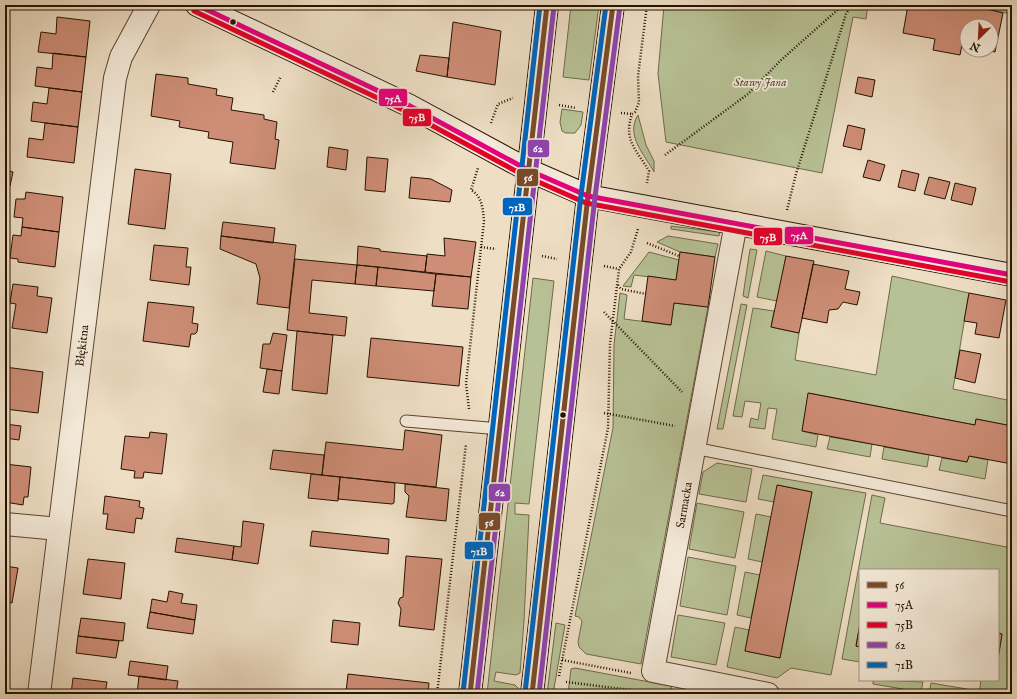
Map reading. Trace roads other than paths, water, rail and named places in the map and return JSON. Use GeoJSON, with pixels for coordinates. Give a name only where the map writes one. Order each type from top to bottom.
{"type":"FeatureCollection","features":[{"type":"Feature","properties":{"kind":"street","name":"Błękitna"},"geometry":{"type":"LineString","coordinates":[[39,694],[115,78],[121,57],[149,5]]}},
{"type":"Feature","properties":{"kind":"street"},"geometry":{"type":"LineString","coordinates":[[197,5],[408,106],[528,170],[588,196],[1012,275]]}},
{"type":"Feature","properties":{"kind":"street"},"geometry":{"type":"LineString","coordinates":[[470,694],[547,5]]}},
{"type":"Feature","properties":{"kind":"street"},"geometry":{"type":"LineString","coordinates":[[532,694],[588,196],[612,5]]}},
{"type":"Feature","properties":{"kind":"street","name":"Sarmacka"},"geometry":{"type":"LineString","coordinates":[[736,223],[653,671],[768,694]]}},
{"type":"Feature","properties":{"kind":"street"},"geometry":{"type":"LineString","coordinates":[[5,524],[59,529]]}},
{"type":"Feature","properties":{"kind":"lane"},"geometry":{"type":"LineString","coordinates":[[406,421],[500,429]]}},
{"type":"Feature","properties":{"kind":"lane"},"geometry":{"type":"LineString","coordinates":[[697,430],[1012,511]]}},
{"type":"Feature","properties":{"kind":"park label","name":"Stawy Jana"},"geometry":{"type":"Point","coordinates":[760,82]}}]}
